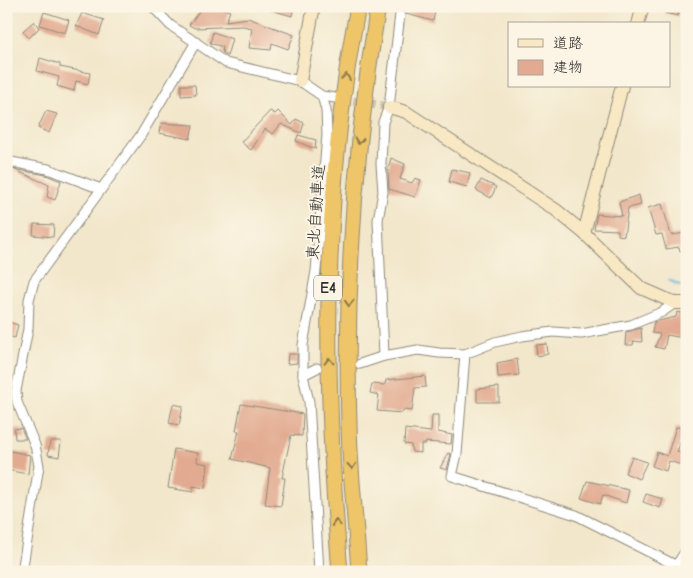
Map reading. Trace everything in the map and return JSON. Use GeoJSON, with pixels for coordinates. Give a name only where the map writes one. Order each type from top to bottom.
{"type":"FeatureCollection","features":[{"type":"Feature","properties":{"kind":"highway","name":"東北自動車道"},"geometry":{"type":"LineString","coordinates":[[340,572],[334,488],[328,298],[332,199],[340,117],[358,6]]}},
{"type":"Feature","properties":{"kind":"highway","name":"E4"},"geometry":{"type":"LineString","coordinates":[[359,572],[349,425],[349,318],[353,209],[361,120],[378,6]]}},
{"type":"Feature","properties":{"kind":"street"},"geometry":{"type":"LineString","coordinates":[[152,6],[170,25],[226,63],[300,82],[322,96],[335,98]]}},
{"type":"Feature","properties":{"kind":"street"},"geometry":{"type":"LineString","coordinates":[[300,82],[314,6]]}},
{"type":"Feature","properties":{"kind":"street"},"geometry":{"type":"LineString","coordinates":[[384,356],[378,220],[384,192],[381,164],[383,122],[389,107],[401,6]]}},
{"type":"Feature","properties":{"kind":"street"},"geometry":{"type":"LineString","coordinates":[[639,22],[643,6]]}},
{"type":"Feature","properties":{"kind":"street"},"geometry":{"type":"LineString","coordinates":[[22,572],[39,466],[35,445],[17,402],[16,391],[28,329],[29,300],[34,281],[141,135],[196,42]]}},
{"type":"Feature","properties":{"kind":"street"},"geometry":{"type":"LineString","coordinates":[[584,233],[621,88]]}},
{"type":"Feature","properties":{"kind":"street"},"geometry":{"type":"LineString","coordinates":[[319,572],[309,402],[303,375],[303,344],[316,270],[327,135],[326,110],[322,96]]}},
{"type":"Feature","properties":{"kind":"street"},"geometry":{"type":"LineString","coordinates":[[389,107],[406,112],[556,210],[584,233],[641,288],[681,303]]}},
{"type":"Feature","properties":{"kind":"street"},"geometry":{"type":"LineString","coordinates":[[6,161],[48,168],[101,189]]}},
{"type":"Feature","properties":{"kind":"street"},"geometry":{"type":"LineString","coordinates":[[360,364],[384,356],[418,350],[439,354],[465,354],[495,342],[522,336],[553,332],[581,334],[631,325],[681,303]]}},
{"type":"Feature","properties":{"kind":"street"},"geometry":{"type":"LineString","coordinates":[[465,354],[457,454],[452,476],[576,515],[674,568],[687,549]]}},
{"type":"Feature","properties":{"kind":"street"},"geometry":{"type":"LineString","coordinates":[[303,375],[317,368]]}},
{"type":"Feature","properties":{"kind":"building"},"geometry":{"type":"Polygon","coordinates":[[[203,6],[217,6],[230,11],[226,21],[248,18],[294,35],[288,49],[272,43],[271,50],[249,48],[252,28],[243,26],[195,28],[189,25],[203,6]]]}},
{"type":"Feature","properties":{"kind":"building"},"geometry":{"type":"Polygon","coordinates":[[[265,6],[294,6],[292,16],[265,8],[265,6]]]}},
{"type":"Feature","properties":{"kind":"building"},"geometry":{"type":"Polygon","coordinates":[[[407,6],[418,6],[435,11],[433,21],[406,14],[407,6]]]}},
{"type":"Feature","properties":{"kind":"building"},"geometry":{"type":"Polygon","coordinates":[[[667,6],[680,6],[678,16],[665,13],[667,6]]]}},
{"type":"Feature","properties":{"kind":"building"},"geometry":{"type":"Polygon","coordinates":[[[44,12],[69,20],[65,33],[40,25],[44,12]]]}},
{"type":"Feature","properties":{"kind":"building"},"geometry":{"type":"Polygon","coordinates":[[[82,13],[104,20],[99,35],[76,26],[82,13]]]}},
{"type":"Feature","properties":{"kind":"building"},"geometry":{"type":"Polygon","coordinates":[[[34,21],[39,28],[29,38],[23,31],[34,21]]]}},
{"type":"Feature","properties":{"kind":"building"},"geometry":{"type":"Polygon","coordinates":[[[213,32],[232,39],[227,56],[222,52],[223,47],[210,43],[213,32]]]}},
{"type":"Feature","properties":{"kind":"building"},"geometry":{"type":"Polygon","coordinates":[[[40,58],[60,64],[60,67],[90,73],[88,84],[76,81],[74,91],[57,86],[59,77],[37,71],[40,58]]]}},
{"type":"Feature","properties":{"kind":"building"},"geometry":{"type":"Polygon","coordinates":[[[181,85],[195,85],[196,95],[181,96],[181,85]]]}},
{"type":"Feature","properties":{"kind":"building"},"geometry":{"type":"Polygon","coordinates":[[[46,111],[57,114],[49,133],[38,128],[46,111]]]}},
{"type":"Feature","properties":{"kind":"building"},"geometry":{"type":"Polygon","coordinates":[[[270,111],[275,114],[278,111],[292,125],[296,119],[304,123],[301,133],[281,124],[273,134],[265,129],[251,150],[241,142],[270,111]]]}},
{"type":"Feature","properties":{"kind":"building"},"geometry":{"type":"Polygon","coordinates":[[[161,123],[193,125],[190,139],[159,133],[161,123]]]}},
{"type":"Feature","properties":{"kind":"building"},"geometry":{"type":"Polygon","coordinates":[[[298,135],[316,140],[315,149],[296,141],[298,135]]]}},
{"type":"Feature","properties":{"kind":"building"},"geometry":{"type":"Polygon","coordinates":[[[391,158],[405,164],[400,179],[412,183],[415,178],[421,180],[415,197],[389,189],[388,170],[391,158]]]}},
{"type":"Feature","properties":{"kind":"building"},"geometry":{"type":"Polygon","coordinates":[[[13,169],[46,175],[61,181],[55,200],[47,197],[49,185],[13,169]]]}},
{"type":"Feature","properties":{"kind":"building"},"geometry":{"type":"Polygon","coordinates":[[[452,169],[470,173],[467,187],[449,182],[452,169]]]}},
{"type":"Feature","properties":{"kind":"building"},"geometry":{"type":"Polygon","coordinates":[[[481,180],[496,187],[491,198],[476,190],[481,180]]]}},
{"type":"Feature","properties":{"kind":"building"},"geometry":{"type":"Polygon","coordinates":[[[639,195],[641,205],[628,208],[624,236],[618,235],[618,230],[594,229],[597,214],[622,216],[619,202],[639,195]]]}},
{"type":"Feature","properties":{"kind":"building"},"geometry":{"type":"Polygon","coordinates":[[[662,204],[671,235],[687,233],[687,250],[680,251],[679,247],[666,249],[662,234],[656,235],[648,208],[662,204]]]}},
{"type":"Feature","properties":{"kind":"building"},"geometry":{"type":"Polygon","coordinates":[[[34,224],[54,225],[53,237],[33,235],[34,224]]]}},
{"type":"Feature","properties":{"kind":"building"},"geometry":{"type":"Polygon","coordinates":[[[677,312],[687,314],[683,338],[667,335],[664,349],[655,347],[660,334],[652,333],[654,322],[676,317],[677,312]]]}},
{"type":"Feature","properties":{"kind":"building"},"geometry":{"type":"Polygon","coordinates":[[[6,321],[18,325],[15,338],[6,336],[6,321]]]}},
{"type":"Feature","properties":{"kind":"building"},"geometry":{"type":"Polygon","coordinates":[[[641,328],[642,342],[634,341],[633,345],[625,345],[626,332],[641,328]]]}},
{"type":"Feature","properties":{"kind":"building"},"geometry":{"type":"Polygon","coordinates":[[[547,344],[548,354],[537,356],[536,345],[547,344]]]}},
{"type":"Feature","properties":{"kind":"building"},"geometry":{"type":"Polygon","coordinates":[[[288,354],[297,354],[297,363],[287,364],[288,354]]]}},
{"type":"Feature","properties":{"kind":"building"},"geometry":{"type":"Polygon","coordinates":[[[517,359],[519,375],[498,377],[497,363],[517,359]]]}},
{"type":"Feature","properties":{"kind":"building"},"geometry":{"type":"Polygon","coordinates":[[[425,376],[426,387],[415,388],[412,411],[403,410],[402,413],[377,411],[379,395],[370,393],[372,384],[385,385],[386,380],[425,376]]]}},
{"type":"Feature","properties":{"kind":"building"},"geometry":{"type":"Polygon","coordinates":[[[499,387],[499,402],[477,402],[477,389],[499,387]]]}},
{"type":"Feature","properties":{"kind":"building"},"geometry":{"type":"Polygon","coordinates":[[[173,404],[183,406],[179,425],[169,423],[173,404]]]}},
{"type":"Feature","properties":{"kind":"building"},"geometry":{"type":"Polygon","coordinates":[[[241,404],[303,414],[302,436],[291,435],[282,478],[285,478],[281,506],[265,504],[270,468],[232,459],[239,431],[236,431],[241,404]]]}},
{"type":"Feature","properties":{"kind":"building"},"geometry":{"type":"Polygon","coordinates":[[[432,415],[438,415],[438,432],[452,435],[451,444],[426,442],[426,444],[421,444],[421,453],[412,452],[411,445],[404,444],[405,429],[431,432],[432,415]]]}},
{"type":"Feature","properties":{"kind":"building"},"geometry":{"type":"Polygon","coordinates":[[[676,427],[687,428],[687,436],[683,435],[677,452],[687,455],[687,467],[669,461],[666,471],[652,466],[657,452],[667,456],[676,427]]]}},
{"type":"Feature","properties":{"kind":"building"},"geometry":{"type":"Polygon","coordinates":[[[21,428],[26,439],[15,439],[14,429],[21,428]]]}},
{"type":"Feature","properties":{"kind":"building"},"geometry":{"type":"Polygon","coordinates":[[[50,441],[61,441],[59,457],[48,455],[50,441]]]}},
{"type":"Feature","properties":{"kind":"building"},"geometry":{"type":"Polygon","coordinates":[[[174,449],[198,453],[197,462],[208,464],[205,488],[193,486],[193,492],[168,488],[174,449]]]}},
{"type":"Feature","properties":{"kind":"building"},"geometry":{"type":"Polygon","coordinates":[[[6,450],[30,455],[28,474],[6,470],[6,450]]]}},
{"type":"Feature","properties":{"kind":"building"},"geometry":{"type":"Polygon","coordinates":[[[448,453],[451,454],[447,470],[440,468],[448,453]]]}},
{"type":"Feature","properties":{"kind":"building"},"geometry":{"type":"Polygon","coordinates":[[[632,457],[647,462],[639,479],[625,473],[632,457]]]}},
{"type":"Feature","properties":{"kind":"building"},"geometry":{"type":"Polygon","coordinates":[[[587,481],[629,490],[626,503],[603,495],[600,504],[581,498],[587,481]]]}},
{"type":"Feature","properties":{"kind":"building"},"geometry":{"type":"Polygon","coordinates":[[[646,494],[663,499],[660,508],[643,502],[646,494]]]}},
{"type":"Feature","properties":{"kind":"waterway"},"geometry":{"type":"LineString","coordinates":[[669,280],[687,289]]}},
{"type":"Feature","properties":{"kind":"tunnel"},"geometry":{"type":"LineString","coordinates":[[340,99],[389,107]]}}]}
